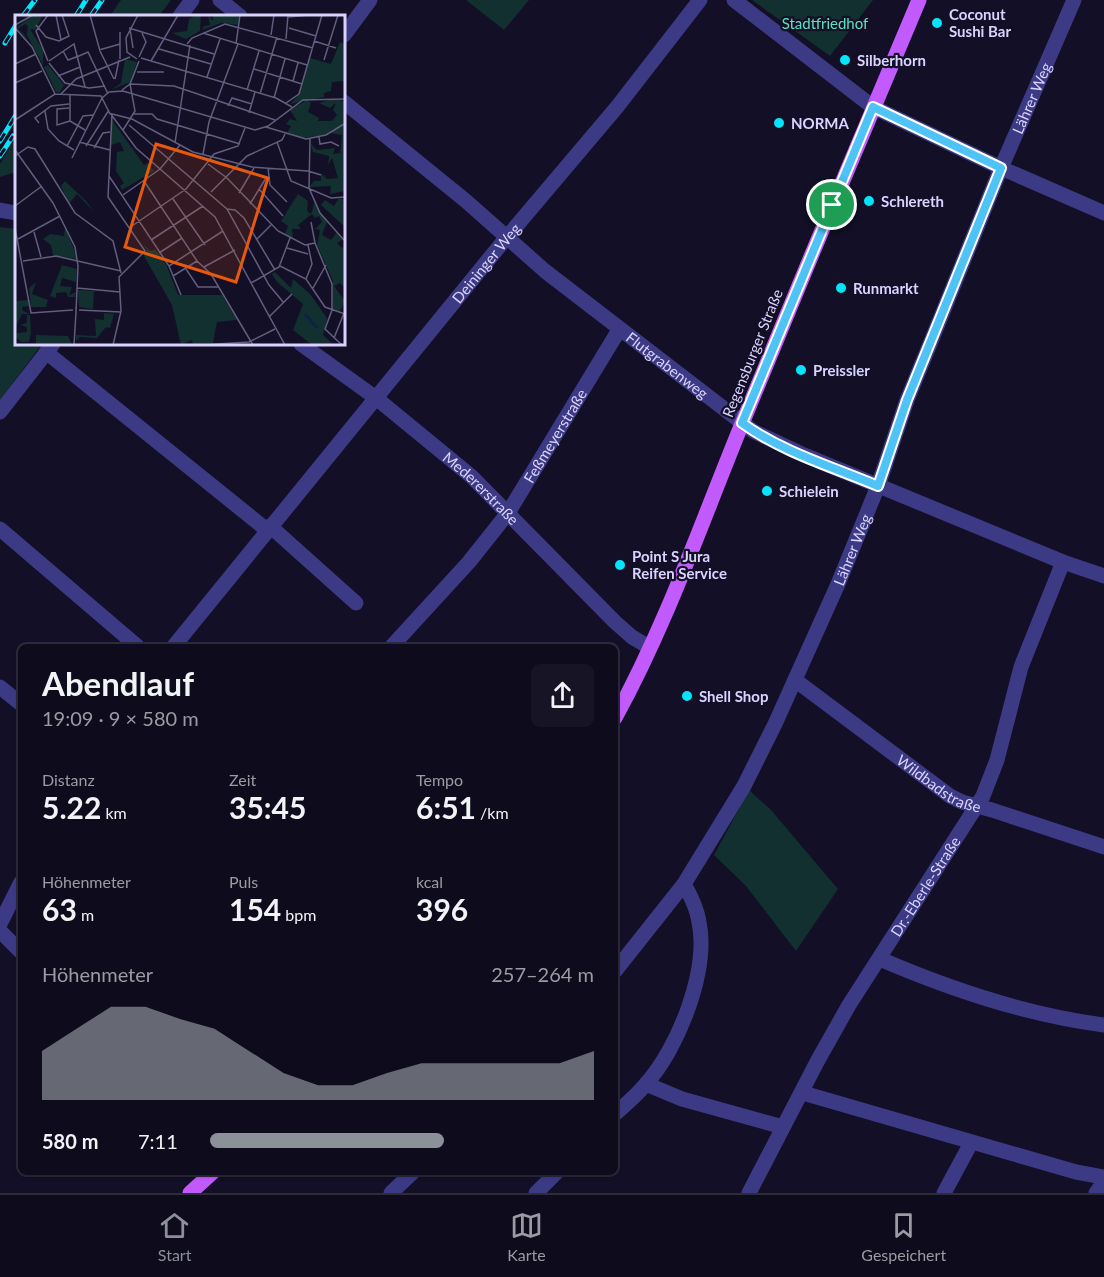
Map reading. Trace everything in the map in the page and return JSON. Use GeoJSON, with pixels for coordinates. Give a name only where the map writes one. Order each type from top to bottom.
{"type":"FeatureCollection","features":[{"type":"Feature","properties":{"kind":"main road","name":"Regensburger Straße"},"geometry":{"type":"LineString","coordinates":[[618,712],[650,647],[694,543],[919,0]]}},
{"type":"Feature","properties":{"kind":"main road"},"geometry":{"type":"LineString","coordinates":[[190,1193],[210,1175]]}},
{"type":"Feature","properties":{"kind":"street"},"geometry":{"type":"LineString","coordinates":[[181,15],[192,0]]}},
{"type":"Feature","properties":{"kind":"street"},"geometry":{"type":"LineString","coordinates":[[220,0],[239,15]]}},
{"type":"Feature","properties":{"kind":"street"},"geometry":{"type":"LineString","coordinates":[[345,33],[370,0]]}},
{"type":"Feature","properties":{"kind":"street","name":"Deininger Weg"},"geometry":{"type":"LineString","coordinates":[[176,644],[507,237],[617,107],[700,0]]}},
{"type":"Feature","properties":{"kind":"street"},"geometry":{"type":"LineString","coordinates":[[734,0],[873,107],[1001,168],[1104,213]]}},
{"type":"Feature","properties":{"kind":"street","name":"Lährer Weg"},"geometry":{"type":"LineString","coordinates":[[618,967],[684,884],[744,786],[795,680],[878,486],[907,400],[1001,168],[1074,0]]}},
{"type":"Feature","properties":{"kind":"street","name":"Flutgrabenweg"},"geometry":{"type":"LineString","coordinates":[[345,103],[466,201],[545,271],[759,434],[878,486],[1063,562],[1104,576]]}},
{"type":"Feature","properties":{"kind":"street"},"geometry":{"type":"LineString","coordinates":[[0,210],[15,213]]}},
{"type":"Feature","properties":{"kind":"street","name":"Feßmeyerstraße"},"geometry":{"type":"LineString","coordinates":[[394,644],[469,562],[508,513],[620,330]]}},
{"type":"Feature","properties":{"kind":"street","name":"Medererstraße"},"geometry":{"type":"LineString","coordinates":[[302,345],[376,398],[471,476],[615,622],[632,637],[650,647]]}},
{"type":"Feature","properties":{"kind":"street"},"geometry":{"type":"LineString","coordinates":[[0,412],[50,347],[357,603]]}},
{"type":"Feature","properties":{"kind":"street"},"geometry":{"type":"LineString","coordinates":[[0,529],[135,644]]}},
{"type":"Feature","properties":{"kind":"street","name":"Dr.-Eberle-Straße"},"geometry":{"type":"LineString","coordinates":[[749,1193],[849,1005],[977,806],[997,760],[1021,667],[1063,562]]}},
{"type":"Feature","properties":{"kind":"street","name":"Wildbadstraße"},"geometry":{"type":"LineString","coordinates":[[795,680],[950,796],[1104,847]]}},
{"type":"Feature","properties":{"kind":"street"},"geometry":{"type":"LineString","coordinates":[[0,687],[18,702]]}},
{"type":"Feature","properties":{"kind":"street"},"geometry":{"type":"LineString","coordinates":[[618,1111],[646,1084],[678,1032],[699,970],[701,946],[699,923],[693,900],[684,884]]}},
{"type":"Feature","properties":{"kind":"street"},"geometry":{"type":"LineString","coordinates":[[0,924],[18,888]]}},
{"type":"Feature","properties":{"kind":"street"},"geometry":{"type":"LineString","coordinates":[[0,932],[18,949]]}},
{"type":"Feature","properties":{"kind":"street"},"geometry":{"type":"LineString","coordinates":[[880,959],[923,977],[1021,1009],[1104,1025]]}},
{"type":"Feature","properties":{"kind":"street"},"geometry":{"type":"LineString","coordinates":[[646,1084],[682,1099],[783,1127]]}},
{"type":"Feature","properties":{"kind":"street"},"geometry":{"type":"LineString","coordinates":[[803,1093],[971,1143],[1076,1172],[1104,1177]]}},
{"type":"Feature","properties":{"kind":"street"},"geometry":{"type":"LineString","coordinates":[[944,1193],[971,1143]]}},
{"type":"Feature","properties":{"kind":"street"},"geometry":{"type":"LineString","coordinates":[[391,1193],[410,1175]]}},
{"type":"Feature","properties":{"kind":"street"},"geometry":{"type":"LineString","coordinates":[[536,1193],[554,1175]]}},
{"type":"Feature","properties":{"kind":"street"},"geometry":{"type":"LineString","coordinates":[[1096,1193],[1104,1182]]}},
{"type":"Feature","properties":{"kind":"green space"},"geometry":{"type":"Polygon","coordinates":[[[121,0],[171,0],[160,15],[111,15],[121,0]]]}},
{"type":"Feature","properties":{"kind":"green space"},"geometry":{"type":"Polygon","coordinates":[[[466,0],[529,0],[504,30],[466,0]]]}},
{"type":"Feature","properties":{"kind":"green space","name":"Stadtfriedhof"},"geometry":{"type":"Polygon","coordinates":[[[752,0],[873,0],[830,56],[752,0]]]}},
{"type":"Feature","properties":{"kind":"green space"},"geometry":{"type":"Polygon","coordinates":[[[15,140],[15,172],[0,177],[0,164],[15,140]]]}},
{"type":"Feature","properties":{"kind":"green space"},"geometry":{"type":"Polygon","coordinates":[[[0,227],[15,229],[15,345],[41,345],[0,400],[0,227]]]}},
{"type":"Feature","properties":{"kind":"green space"},"geometry":{"type":"Polygon","coordinates":[[[749,790],[771,810],[838,889],[796,951],[746,886],[714,855],[749,790]]]}},
{"type":"Feature","properties":{"kind":"railway"},"geometry":{"type":"LineString","coordinates":[[24,15],[35,0]]}},
{"type":"Feature","properties":{"kind":"railway"},"geometry":{"type":"LineString","coordinates":[[77,15],[86,0]]}},
{"type":"Feature","properties":{"kind":"railway"},"geometry":{"type":"LineString","coordinates":[[92,15],[102,0]]}},
{"type":"Feature","properties":{"kind":"railway"},"geometry":{"type":"LineString","coordinates":[[5,43],[15,27]]}},
{"type":"Feature","properties":{"kind":"railway"},"geometry":{"type":"LineString","coordinates":[[0,141],[15,117]]}},
{"type":"Feature","properties":{"kind":"railway"},"geometry":{"type":"LineString","coordinates":[[0,156],[13,136]]}},
{"type":"Feature","properties":{"kind":"place","name":"Coconut Sushi Bar"},"geometry":{"type":"Point","coordinates":[937,23]}},
{"type":"Feature","properties":{"kind":"place","name":"Silberhorn"},"geometry":{"type":"Point","coordinates":[845,60]}},
{"type":"Feature","properties":{"kind":"place","name":"NORMA"},"geometry":{"type":"Point","coordinates":[779,123]}},
{"type":"Feature","properties":{"kind":"place","name":"Schlereth"},"geometry":{"type":"Point","coordinates":[869,201]}},
{"type":"Feature","properties":{"kind":"place","name":"Runmarkt"},"geometry":{"type":"Point","coordinates":[841,288]}},
{"type":"Feature","properties":{"kind":"place","name":"Preissler"},"geometry":{"type":"Point","coordinates":[801,370]}},
{"type":"Feature","properties":{"kind":"place","name":"Schielein"},"geometry":{"type":"Point","coordinates":[767,491]}},
{"type":"Feature","properties":{"kind":"place","name":"Point S Jura Reifen Service"},"geometry":{"type":"Point","coordinates":[620,565]}},
{"type":"Feature","properties":{"kind":"place","name":"Shell Shop"},"geometry":{"type":"Point","coordinates":[687,696]}},
{"type":"Feature","properties":{"kind":"route"},"geometry":{"type":"LineString","coordinates":[[873,107],[1001,168],[907,400],[878,486],[778,444],[742,423],[832,205],[873,107]]}}]}
